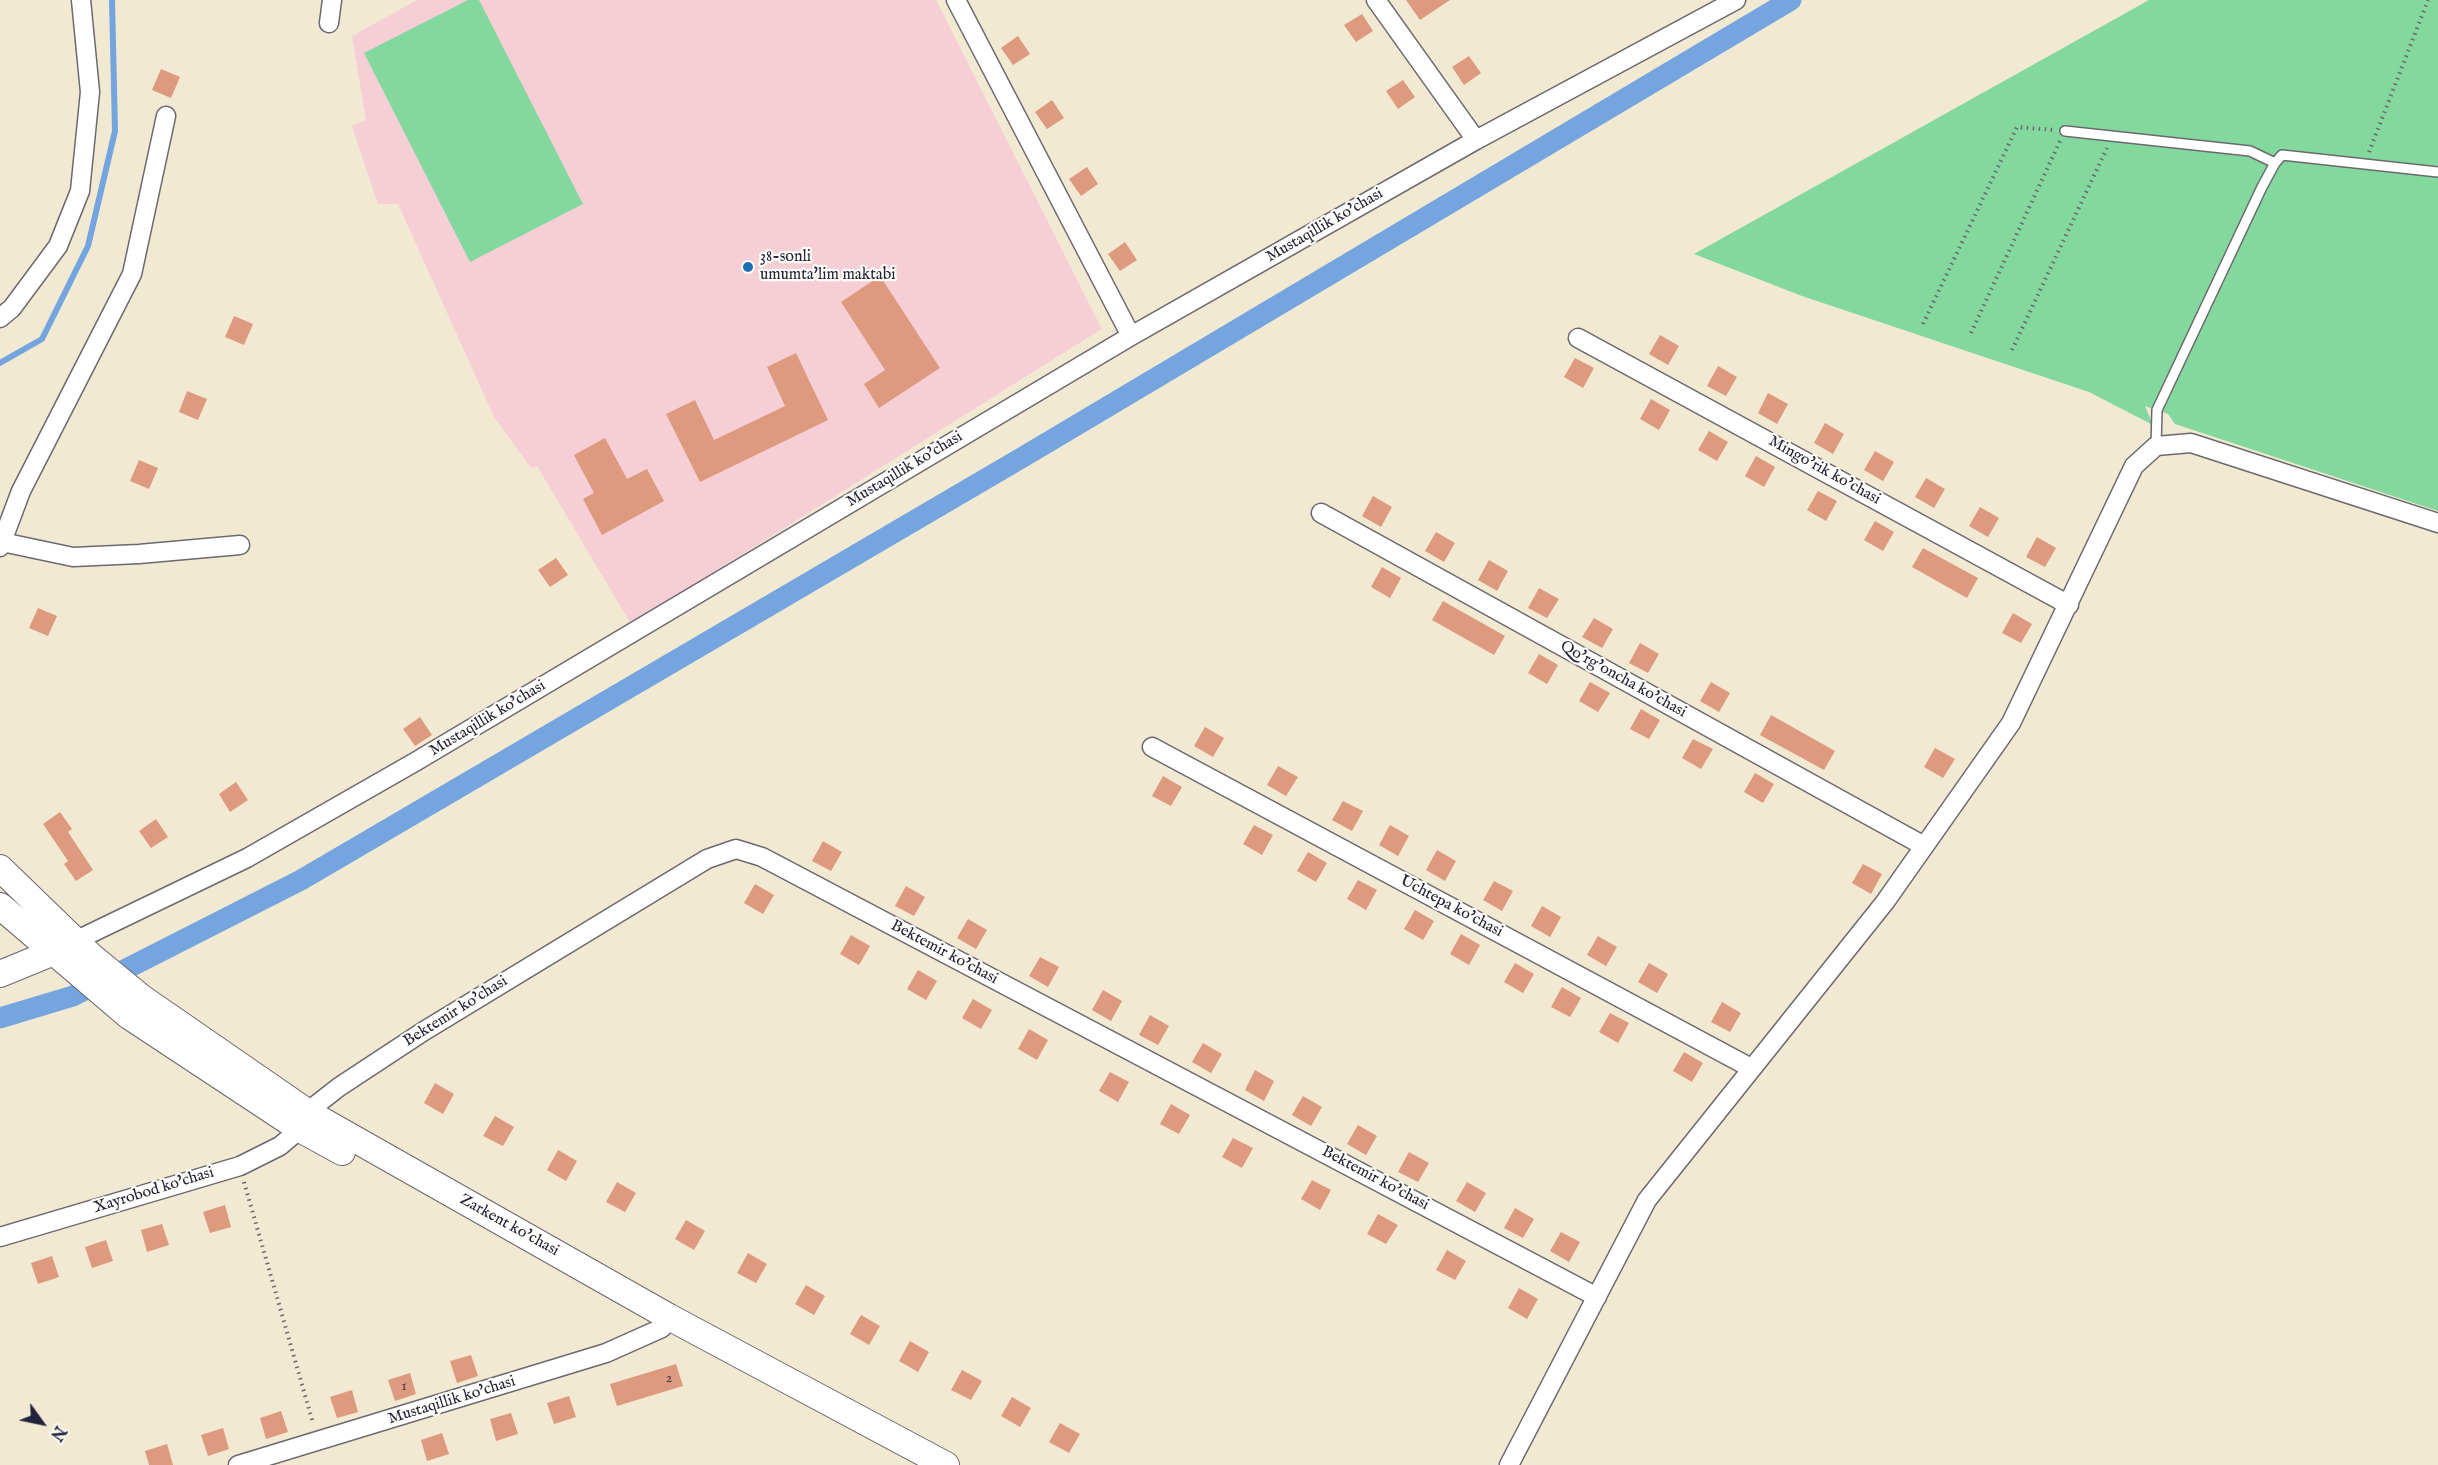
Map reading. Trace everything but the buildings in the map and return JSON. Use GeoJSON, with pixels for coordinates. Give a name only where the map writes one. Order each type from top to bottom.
{"type":"FeatureCollection","features":[{"type":"Feature","properties":{"kind":"main road"},"geometry":{"type":"LineString","coordinates":[[0,868],[81,961]]}},
{"type":"Feature","properties":{"kind":"main road"},"geometry":{"type":"LineString","coordinates":[[0,906],[81,961]]}},
{"type":"Feature","properties":{"kind":"main road"},"geometry":{"type":"LineString","coordinates":[[0,974],[81,961]]}},
{"type":"Feature","properties":{"kind":"main road","name":"Zarkent ko'chasi"},"geometry":{"type":"LineString","coordinates":[[81,961],[135,1007],[304,1121],[662,1328],[916,1465]]}},
{"type":"Feature","properties":{"kind":"main road","name":"Zarkent ko'chasi"},"geometry":{"type":"LineString","coordinates":[[304,1121],[946,1465]]}},
{"type":"Feature","properties":{"kind":"street"},"geometry":{"type":"LineString","coordinates":[[0,318],[12,308],[58,246],[80,191],[90,92],[81,0]]}},
{"type":"Feature","properties":{"kind":"street"},"geometry":{"type":"LineString","coordinates":[[329,24],[332,0]]}},
{"type":"Feature","properties":{"kind":"street"},"geometry":{"type":"LineString","coordinates":[[956,0],[1131,336]]}},
{"type":"Feature","properties":{"kind":"street"},"geometry":{"type":"LineString","coordinates":[[1376,0],[1476,140]]}},
{"type":"Feature","properties":{"kind":"street","name":"Mustaqillik ko'chasi"},"geometry":{"type":"LineString","coordinates":[[81,961],[247,858],[415,762],[1131,336],[1476,140],[1736,0]]}},
{"type":"Feature","properties":{"kind":"street"},"geometry":{"type":"LineString","coordinates":[[166,116],[132,274],[21,491],[1,544],[73,557],[240,545]]}},
{"type":"Feature","properties":{"kind":"street","name":"Mingo'rik ko'chasi"},"geometry":{"type":"LineString","coordinates":[[1578,338],[2069,604]]}},
{"type":"Feature","properties":{"kind":"street"},"geometry":{"type":"LineString","coordinates":[[1509,1465],[1647,1200],[1750,1068],[1885,902],[2011,723],[2134,466],[2156,446],[2192,443],[2438,523]]}},
{"type":"Feature","properties":{"kind":"street","name":"Qo'rg'oncha ko'chasi"},"geometry":{"type":"LineString","coordinates":[[1321,513],[1924,846]]}},
{"type":"Feature","properties":{"kind":"street","name":"Uchtepa ko'chasi"},"geometry":{"type":"LineString","coordinates":[[1152,747],[1750,1068]]}},
{"type":"Feature","properties":{"kind":"street","name":"Bektemir ko'chasi"},"geometry":{"type":"LineString","coordinates":[[304,1121],[339,1087],[423,1031],[707,859],[736,849],[762,857],[1597,1297]]}},
{"type":"Feature","properties":{"kind":"street","name":"Xayrobod ko'chasi"},"geometry":{"type":"LineString","coordinates":[[0,1237],[240,1166],[280,1146],[304,1121]]}},
{"type":"Feature","properties":{"kind":"street","name":"Mustaqillik ko'chasi"},"geometry":{"type":"LineString","coordinates":[[238,1465],[606,1353],[662,1328]]}},
{"type":"Feature","properties":{"kind":"lane"},"geometry":{"type":"LineString","coordinates":[[2065,131],[2250,152],[2275,163]]}},
{"type":"Feature","properties":{"kind":"lane"},"geometry":{"type":"LineString","coordinates":[[2156,446],[2157,410],[2275,163],[2282,155],[2438,172]]}},
{"type":"Feature","properties":{"kind":"path"},"geometry":{"type":"LineString","coordinates":[[2364,164],[2428,0]]}},
{"type":"Feature","properties":{"kind":"path"},"geometry":{"type":"LineString","coordinates":[[1923,324],[2017,127],[2065,131],[1971,333]]}},
{"type":"Feature","properties":{"kind":"path"},"geometry":{"type":"LineString","coordinates":[[2012,350],[2112,136]]}},
{"type":"Feature","properties":{"kind":"path"},"geometry":{"type":"LineString","coordinates":[[240,1166],[318,1441]]}},
{"type":"Feature","properties":{"kind":"shaded area","name":"38-sonli umumta'lim maktabi"},"geometry":{"type":"Polygon","coordinates":[[[417,0],[936,0],[1102,329],[631,624],[537,466],[531,468],[494,417],[398,204],[378,204],[352,126],[366,120],[352,36],[417,0]]]}},
{"type":"Feature","properties":{"kind":"green space"},"geometry":{"type":"Polygon","coordinates":[[[468,0],[479,0],[583,204],[470,262],[364,53],[468,0]]]}},
{"type":"Feature","properties":{"kind":"green space"},"geometry":{"type":"Polygon","coordinates":[[[2149,0],[2438,0],[2438,511],[2175,424],[2168,414],[2145,406],[2153,425],[2089,392],[1802,296],[1694,254],[2149,0]]]}},
{"type":"Feature","properties":{"kind":"waterway"},"geometry":{"type":"LineString","coordinates":[[0,363],[42,339],[88,246],[115,131],[112,0]]}},
{"type":"Feature","properties":{"kind":"waterway"},"geometry":{"type":"LineString","coordinates":[[0,1018],[73,996],[301,880],[1023,457],[1791,0]]}},
{"type":"Feature","properties":{"kind":"place","name":"38-sonli umumta'lim maktabi"},"geometry":{"type":"Point","coordinates":[748,267]}}]}
